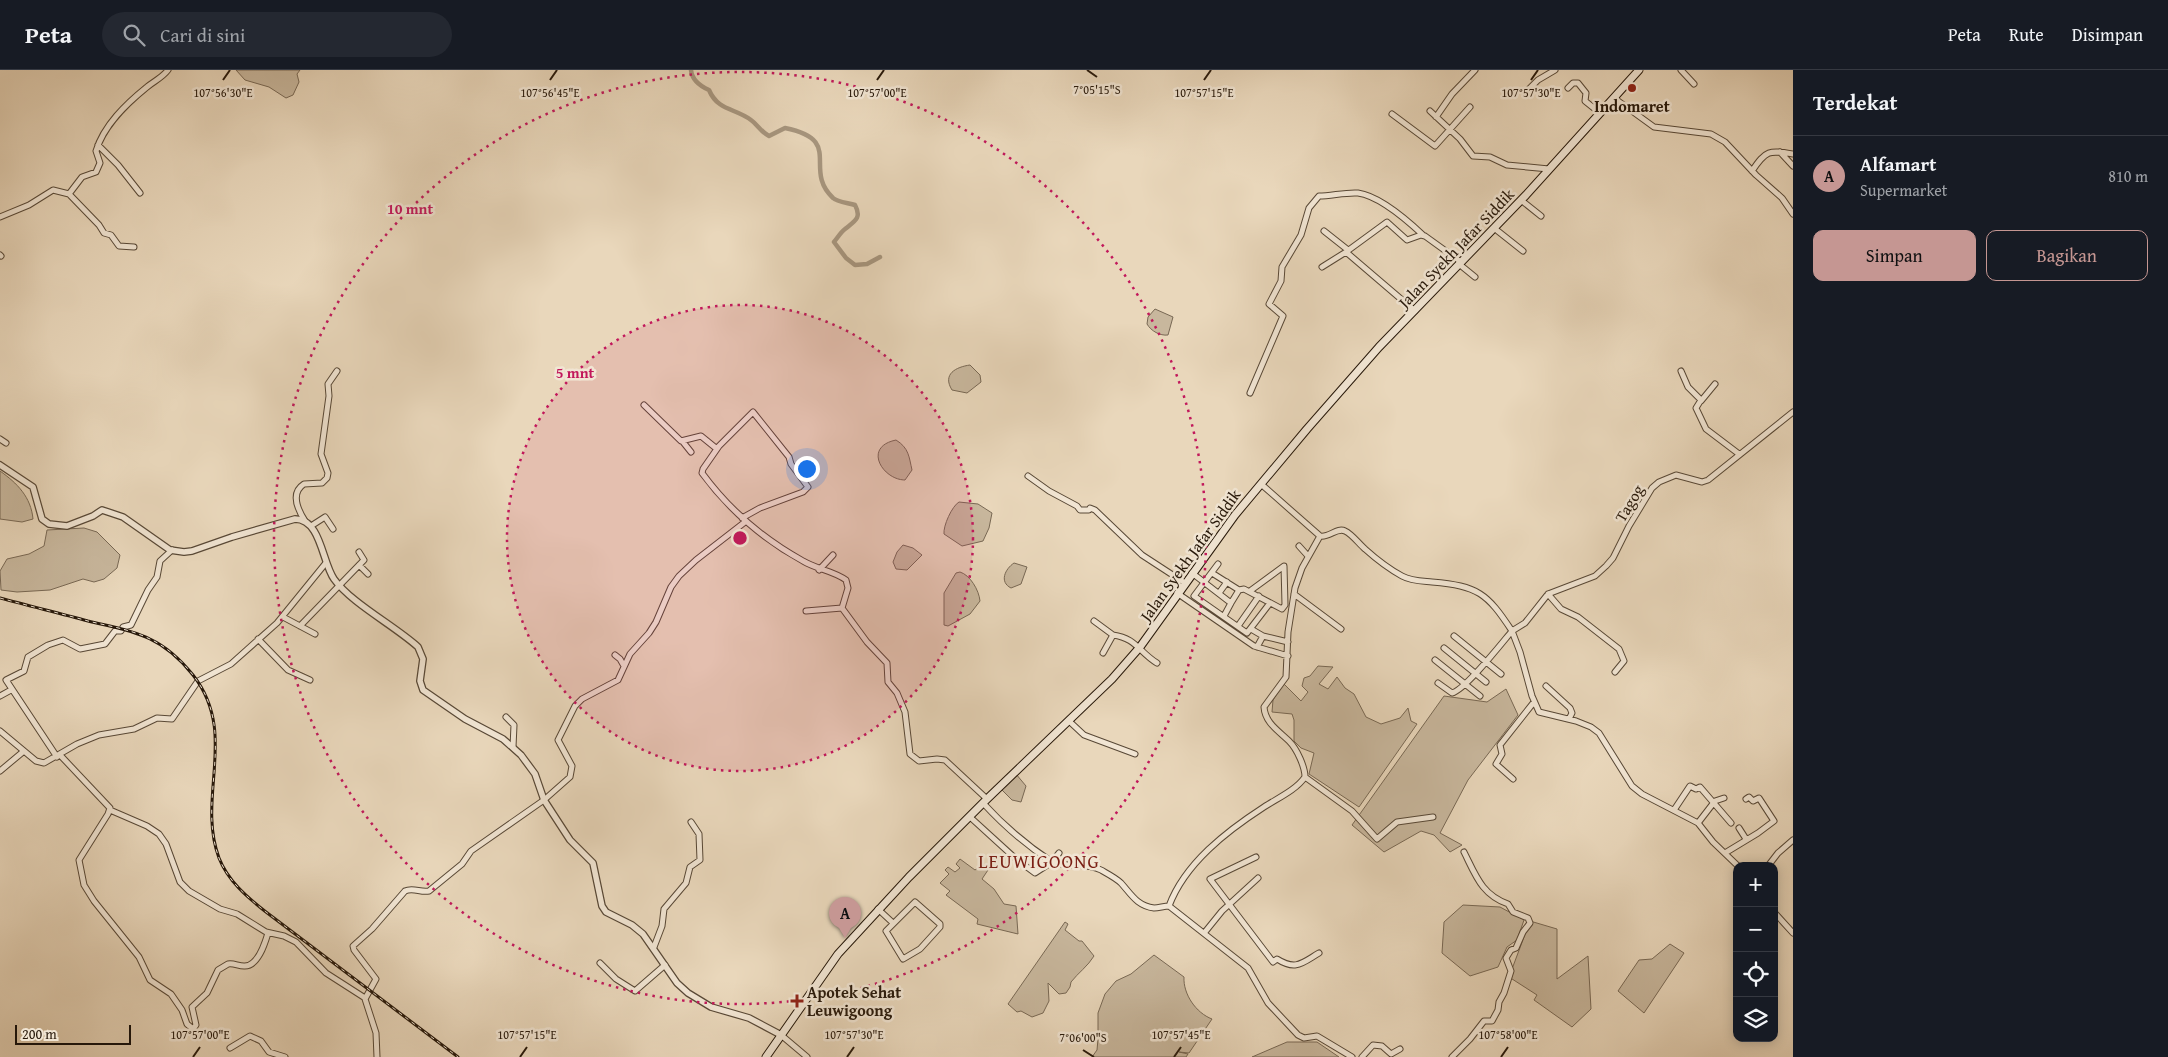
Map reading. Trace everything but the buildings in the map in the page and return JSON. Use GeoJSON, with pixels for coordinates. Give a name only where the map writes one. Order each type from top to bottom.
{"type":"FeatureCollection","features":[{"type":"Feature","properties":{"kind":"main road","name":"Jalan Syekh Jafar Siddik"},"geometry":{"type":"LineString","coordinates":[[768,1056],[838,954],[878,910],[985,801],[1112,679],[1140,647],[1234,515],[1380,347],[1521,200],[1614,98],[1635,72]]}},
{"type":"Feature","properties":{"kind":"street"},"geometry":{"type":"LineString","coordinates":[[69,194],[82,177],[94,173],[98,169],[100,163],[96,154],[98,145],[106,131],[124,108],[150,84],[163,77],[168,70]]}},
{"type":"Feature","properties":{"kind":"street"},"geometry":{"type":"LineString","coordinates":[[1436,117],[1452,94],[1475,70]]}},
{"type":"Feature","properties":{"kind":"street"},"geometry":{"type":"LineString","coordinates":[[1529,89],[1538,80],[1555,70]]}},
{"type":"Feature","properties":{"kind":"street"},"geometry":{"type":"LineString","coordinates":[[1681,70],[1694,84]]}},
{"type":"Feature","properties":{"kind":"street"},"geometry":{"type":"LineString","coordinates":[[1568,88],[1575,82],[1578,82],[1586,92],[1585,101],[1600,113]]}},
{"type":"Feature","properties":{"kind":"street"},"geometry":{"type":"LineString","coordinates":[[1614,98],[1654,127],[1717,136],[1732,148],[1752,171],[1782,198],[1793,214]]}},
{"type":"Feature","properties":{"kind":"street"},"geometry":{"type":"LineString","coordinates":[[1392,114],[1435,146],[1470,107]]}},
{"type":"Feature","properties":{"kind":"street"},"geometry":{"type":"LineString","coordinates":[[1430,111],[1460,139],[1473,156],[1490,157],[1507,166],[1549,169]]}},
{"type":"Feature","properties":{"kind":"street"},"geometry":{"type":"LineString","coordinates":[[98,145],[118,165],[140,193]]}},
{"type":"Feature","properties":{"kind":"street"},"geometry":{"type":"LineString","coordinates":[[1752,171],[1764,155],[1770,151],[1793,154]]}},
{"type":"Feature","properties":{"kind":"street"},"geometry":{"type":"LineString","coordinates":[[1780,152],[1793,166]]}},
{"type":"Feature","properties":{"kind":"street"},"geometry":{"type":"LineString","coordinates":[[0,217],[29,205],[53,190],[69,194],[99,225],[104,233],[111,235],[119,246],[134,246]]}},
{"type":"Feature","properties":{"kind":"street"},"geometry":{"type":"LineString","coordinates":[[1250,393],[1283,316],[1278,311],[1269,307],[1281,281],[1282,266],[1301,235],[1309,208],[1319,196],[1357,193],[1369,196],[1399,215],[1460,263],[1474,277]]}},
{"type":"Feature","properties":{"kind":"street"},"geometry":{"type":"LineString","coordinates":[[1521,200],[1541,216]]}},
{"type":"Feature","properties":{"kind":"street"},"geometry":{"type":"LineString","coordinates":[[1322,266],[1347,251],[1387,222],[1407,240],[1422,235]]}},
{"type":"Feature","properties":{"kind":"street"},"geometry":{"type":"LineString","coordinates":[[1494,228],[1523,251]]}},
{"type":"Feature","properties":{"kind":"street"},"geometry":{"type":"LineString","coordinates":[[1324,231],[1415,311]]}},
{"type":"Feature","properties":{"kind":"street"},"geometry":{"type":"LineString","coordinates":[[337,371],[328,384],[329,396],[321,450],[328,473],[327,478],[322,483],[304,484],[298,491],[297,506],[305,521],[311,526],[318,537],[326,564],[339,586],[418,647],[423,659],[420,684],[423,690],[465,719],[493,733],[513,747],[535,774],[544,800],[570,840],[593,864],[604,910],[637,929],[654,947],[677,983],[699,1000],[711,1007],[750,1018],[781,1035],[808,1057]]}},
{"type":"Feature","properties":{"kind":"street"},"geometry":{"type":"LineString","coordinates":[[1681,371],[1688,387],[1701,401]]}},
{"type":"Feature","properties":{"kind":"street"},"geometry":{"type":"LineString","coordinates":[[1715,384],[1696,408],[1703,425],[1739,454]]}},
{"type":"Feature","properties":{"kind":"street"},"geometry":{"type":"LineString","coordinates":[[644,405],[679,440],[684,442],[691,452]]}},
{"type":"Feature","properties":{"kind":"street"},"geometry":{"type":"LineString","coordinates":[[365,998],[376,979],[353,949],[356,942],[372,929],[405,891],[409,889],[423,892],[429,891],[462,864],[471,851],[544,800],[572,774],[572,766],[558,740],[575,706],[585,696],[618,680],[630,654],[652,628],[662,612],[672,587],[679,576],[696,560],[744,520],[760,508],[807,489],[808,485],[753,412],[717,449],[702,473],[744,520],[764,538],[819,570],[841,577],[847,582],[847,593],[842,608]]}},
{"type":"Feature","properties":{"kind":"street","name":"Tagog"},"geometry":{"type":"LineString","coordinates":[[1548,594],[1594,576],[1610,563],[1629,526],[1655,484],[1676,475],[1705,481],[1782,423],[1793,412]]}},
{"type":"Feature","properties":{"kind":"street"},"geometry":{"type":"LineString","coordinates":[[684,442],[703,436],[717,449]]}},
{"type":"Feature","properties":{"kind":"street"},"geometry":{"type":"LineString","coordinates":[[0,439],[6,443]]}},
{"type":"Feature","properties":{"kind":"street"},"geometry":{"type":"LineString","coordinates":[[0,465],[32,488],[42,519],[49,524],[67,526],[93,516],[102,510],[123,517],[172,550],[189,552],[295,519],[305,521]]}},
{"type":"Feature","properties":{"kind":"street"},"geometry":{"type":"LineString","coordinates":[[1028,476],[1049,491],[1077,506],[1080,510],[1089,510],[1090,508],[1095,510],[1142,555],[1185,583]]}},
{"type":"Feature","properties":{"kind":"street"},"geometry":{"type":"LineString","coordinates":[[1261,484],[1320,536],[1326,537],[1341,530],[1346,531],[1365,549],[1404,578],[1461,584],[1476,590],[1489,600],[1512,631],[1537,709],[1543,714],[1587,725],[1600,733],[1632,786],[1642,794],[1698,823],[1734,862]]}},
{"type":"Feature","properties":{"kind":"street"},"geometry":{"type":"LineString","coordinates":[[311,526],[325,516],[333,529]]}},
{"type":"Feature","properties":{"kind":"street"},"geometry":{"type":"LineString","coordinates":[[1169,906],[1178,885],[1216,843],[1252,815],[1294,788],[1305,777],[1305,772],[1291,743],[1273,727],[1264,710],[1265,704],[1286,679],[1294,594],[1308,556],[1320,536]]}},
{"type":"Feature","properties":{"kind":"street"},"geometry":{"type":"LineString","coordinates":[[1299,546],[1308,556]]}},
{"type":"Feature","properties":{"kind":"street"},"geometry":{"type":"LineString","coordinates":[[172,550],[160,561],[157,577],[148,590],[131,625],[123,627],[121,631],[115,631],[106,644],[80,649],[63,640],[48,645],[28,657],[26,668],[23,672],[7,679],[11,690],[59,756],[98,793],[110,810],[147,826],[159,834],[166,844],[180,882],[189,891],[223,911],[237,914],[268,933],[280,935],[296,942],[326,973],[365,998],[376,1033],[377,1057]]}},
{"type":"Feature","properties":{"kind":"street"},"geometry":{"type":"LineString","coordinates":[[300,626],[365,558],[359,552]]}},
{"type":"Feature","properties":{"kind":"street"},"geometry":{"type":"LineString","coordinates":[[819,570],[833,555]]}},
{"type":"Feature","properties":{"kind":"street"},"geometry":{"type":"LineString","coordinates":[[0,731],[38,763],[44,764],[77,744],[99,735],[134,729],[157,718],[172,719],[198,681],[231,664],[283,617],[326,564]]}},
{"type":"Feature","properties":{"kind":"street"},"geometry":{"type":"LineString","coordinates":[[1218,564],[1194,596],[1247,633],[1270,603]]}},
{"type":"Feature","properties":{"kind":"street"},"geometry":{"type":"LineString","coordinates":[[359,565],[368,574]]}},
{"type":"Feature","properties":{"kind":"street"},"geometry":{"type":"LineString","coordinates":[[1212,573],[1239,590],[1250,591],[1280,608],[1284,607],[1284,566],[1250,591]]}},
{"type":"Feature","properties":{"kind":"street"},"geometry":{"type":"LineString","coordinates":[[1191,573],[1231,603]]}},
{"type":"Feature","properties":{"kind":"street"},"geometry":{"type":"LineString","coordinates":[[1219,593],[1227,582]]}},
{"type":"Feature","properties":{"kind":"street"},"geometry":{"type":"LineString","coordinates":[[1224,616],[1239,590]]}},
{"type":"Feature","properties":{"kind":"street"},"geometry":{"type":"LineString","coordinates":[[1177,593],[1257,648],[1288,656]]}},
{"type":"Feature","properties":{"kind":"street"},"geometry":{"type":"LineString","coordinates":[[1294,594],[1341,629]]}},
{"type":"Feature","properties":{"kind":"street"},"geometry":{"type":"LineString","coordinates":[[1438,683],[1452,693],[1466,685],[1512,631],[1525,623],[1548,594],[1561,609],[1580,618],[1619,649],[1624,659],[1615,672]]}},
{"type":"Feature","properties":{"kind":"street"},"geometry":{"type":"LineString","coordinates":[[1238,626],[1259,596]]}},
{"type":"Feature","properties":{"kind":"street"},"geometry":{"type":"LineString","coordinates":[[806,611],[842,608]]}},
{"type":"Feature","properties":{"kind":"street"},"geometry":{"type":"LineString","coordinates":[[842,608],[867,642],[887,662],[888,682],[897,694],[905,712],[910,754],[919,761],[945,760],[1021,841],[1052,862],[1068,866],[1092,866],[1119,882],[1126,892],[1139,902],[1155,908],[1169,906],[1205,932],[1248,968],[1268,1004],[1298,1035],[1304,1038],[1317,1036],[1352,1057]]}},
{"type":"Feature","properties":{"kind":"street"},"geometry":{"type":"LineString","coordinates":[[283,617],[315,634]]}},
{"type":"Feature","properties":{"kind":"street"},"geometry":{"type":"LineString","coordinates":[[1094,621],[1113,635],[1128,638],[1140,647],[1149,658],[1157,662]]}},
{"type":"Feature","properties":{"kind":"street"},"geometry":{"type":"LineString","coordinates":[[1251,629],[1263,636],[1288,642]]}},
{"type":"Feature","properties":{"kind":"street"},"geometry":{"type":"LineString","coordinates":[[1103,653],[1113,635]]}},
{"type":"Feature","properties":{"kind":"street"},"geometry":{"type":"LineString","coordinates":[[1257,648],[1263,636]]}},
{"type":"Feature","properties":{"kind":"street"},"geometry":{"type":"LineString","coordinates":[[1454,636],[1501,674]]}},
{"type":"Feature","properties":{"kind":"street"},"geometry":{"type":"LineString","coordinates":[[258,639],[288,670],[310,680]]}},
{"type":"Feature","properties":{"kind":"street"},"geometry":{"type":"LineString","coordinates":[[1444,648],[1486,682]]}},
{"type":"Feature","properties":{"kind":"street"},"geometry":{"type":"LineString","coordinates":[[615,655],[624,666]]}},
{"type":"Feature","properties":{"kind":"street"},"geometry":{"type":"LineString","coordinates":[[1435,660],[1480,696]]}},
{"type":"Feature","properties":{"kind":"street"},"geometry":{"type":"LineString","coordinates":[[1546,686],[1570,708],[1572,713],[1569,719]]}},
{"type":"Feature","properties":{"kind":"street"},"geometry":{"type":"LineString","coordinates":[[0,696],[11,690]]}},
{"type":"Feature","properties":{"kind":"street"},"geometry":{"type":"LineString","coordinates":[[1513,779],[1496,764],[1502,754],[1500,745],[1534,702]]}},
{"type":"Feature","properties":{"kind":"street"},"geometry":{"type":"LineString","coordinates":[[506,717],[514,725],[513,747]]}},
{"type":"Feature","properties":{"kind":"street"},"geometry":{"type":"LineString","coordinates":[[1069,721],[1084,735],[1135,754]]}},
{"type":"Feature","properties":{"kind":"street"},"geometry":{"type":"LineString","coordinates":[[0,771],[24,751]]}},
{"type":"Feature","properties":{"kind":"street"},"geometry":{"type":"LineString","coordinates":[[1305,777],[1352,811],[1377,839],[1397,822],[1433,817]]}},
{"type":"Feature","properties":{"kind":"street"},"geometry":{"type":"LineString","coordinates":[[1674,810],[1691,786],[1696,789],[1702,787],[1731,823]]}},
{"type":"Feature","properties":{"kind":"street"},"geometry":{"type":"LineString","coordinates":[[1725,853],[1754,836],[1774,821],[1759,798],[1752,801],[1749,797],[1746,799]]}},
{"type":"Feature","properties":{"kind":"street"},"geometry":{"type":"LineString","coordinates":[[1698,823],[1715,801],[1724,798]]}},
{"type":"Feature","properties":{"kind":"street"},"geometry":{"type":"LineString","coordinates":[[110,810],[80,860],[84,886],[139,957],[150,980],[171,994],[182,1010],[189,1026],[194,1028],[196,1025],[192,1007],[207,993],[218,970],[228,964],[249,965],[261,953],[268,933]]}},
{"type":"Feature","properties":{"kind":"street"},"geometry":{"type":"LineString","coordinates":[[970,817],[1033,872],[1039,872],[1052,862],[1059,853]]}},
{"type":"Feature","properties":{"kind":"street"},"geometry":{"type":"LineString","coordinates":[[654,947],[662,926],[666,906],[686,883],[690,867],[700,861],[699,834],[691,822]]}},
{"type":"Feature","properties":{"kind":"street"},"geometry":{"type":"LineString","coordinates":[[1739,828],[1746,839]]}},
{"type":"Feature","properties":{"kind":"street"},"geometry":{"type":"LineString","coordinates":[[1771,862],[1793,840]]}},
{"type":"Feature","properties":{"kind":"street"},"geometry":{"type":"LineString","coordinates":[[1452,1057],[1470,1039],[1484,1020],[1492,1021],[1498,1010],[1499,1002],[1511,971],[1506,958],[1511,950],[1516,948],[1524,930],[1530,923],[1528,918],[1513,912],[1508,904],[1499,901],[1483,889],[1464,852]]}},
{"type":"Feature","properties":{"kind":"street"},"geometry":{"type":"LineString","coordinates":[[1256,857],[1210,879],[1274,962],[1276,959],[1287,966],[1298,964],[1319,953]]}},
{"type":"Feature","properties":{"kind":"street"},"geometry":{"type":"LineString","coordinates":[[1205,932],[1229,904],[1258,878]]}},
{"type":"Feature","properties":{"kind":"street"},"geometry":{"type":"LineString","coordinates":[[916,902],[940,926],[920,949],[904,959],[886,933],[893,923],[916,902]]}},
{"type":"Feature","properties":{"kind":"street"},"geometry":{"type":"LineString","coordinates":[[878,910],[893,923]]}},
{"type":"Feature","properties":{"kind":"street"},"geometry":{"type":"LineString","coordinates":[[1778,916],[1793,933]]}},
{"type":"Feature","properties":{"kind":"street"},"geometry":{"type":"LineString","coordinates":[[600,963],[616,980],[634,991],[665,965]]}},
{"type":"Feature","properties":{"kind":"street"},"geometry":{"type":"LineString","coordinates":[[230,1048],[250,1036],[261,1041],[269,1052],[285,1057]]}},
{"type":"Feature","properties":{"kind":"street"},"geometry":{"type":"LineString","coordinates":[[1362,1057],[1373,1045],[1382,1046],[1390,1055],[1400,1049]]}},
{"type":"Feature","properties":{"kind":"shaded area"},"geometry":{"type":"Polygon","coordinates":[[[236,70],[300,70],[297,74],[299,82],[293,95],[286,98],[269,87],[245,80],[236,70]]]}},
{"type":"Feature","properties":{"kind":"shaded area"},"geometry":{"type":"Polygon","coordinates":[[[1155,309],[1173,317],[1168,335],[1156,333],[1147,324],[1148,317],[1155,309]]]}},
{"type":"Feature","properties":{"kind":"shaded area"},"geometry":{"type":"Polygon","coordinates":[[[970,365],[980,375],[981,382],[967,393],[952,390],[949,380],[952,372],[970,365]]]}},
{"type":"Feature","properties":{"kind":"shaded area"},"geometry":{"type":"Polygon","coordinates":[[[896,440],[908,453],[910,461],[912,470],[905,480],[897,479],[890,475],[880,463],[878,456],[880,449],[896,440]]]}},
{"type":"Feature","properties":{"kind":"shaded area"},"geometry":{"type":"Polygon","coordinates":[[[0,471],[22,491],[32,511],[33,519],[22,522],[0,519],[0,471]]]}},
{"type":"Feature","properties":{"kind":"shaded area"},"geometry":{"type":"Polygon","coordinates":[[[959,502],[978,504],[992,513],[989,528],[983,541],[962,546],[944,534],[948,516],[959,502]]]}},
{"type":"Feature","properties":{"kind":"shaded area"},"geometry":{"type":"Polygon","coordinates":[[[84,528],[97,532],[120,555],[117,568],[104,579],[94,582],[83,579],[50,590],[17,592],[1,590],[0,571],[7,559],[29,554],[44,546],[47,530],[84,528]]]}},
{"type":"Feature","properties":{"kind":"shaded area"},"geometry":{"type":"Polygon","coordinates":[[[903,545],[913,548],[922,555],[907,570],[896,569],[893,562],[897,552],[903,545]]]}},
{"type":"Feature","properties":{"kind":"shaded area"},"geometry":{"type":"Polygon","coordinates":[[[1014,563],[1027,567],[1021,584],[1011,588],[1004,579],[1006,572],[1014,563]]]}},
{"type":"Feature","properties":{"kind":"shaded area"},"geometry":{"type":"Polygon","coordinates":[[[960,572],[967,576],[973,584],[978,592],[980,601],[970,614],[948,626],[944,625],[944,593],[956,573],[960,572]]]}},
{"type":"Feature","properties":{"kind":"shaded area"},"geometry":{"type":"Polygon","coordinates":[[[1318,666],[1333,667],[1319,684],[1328,689],[1337,677],[1345,688],[1354,694],[1366,717],[1381,724],[1400,718],[1408,708],[1411,721],[1417,724],[1359,807],[1309,774],[1314,753],[1301,748],[1294,741],[1294,720],[1292,714],[1272,712],[1273,700],[1283,683],[1301,701],[1308,692],[1302,686],[1304,678],[1310,676],[1318,666]]]}},
{"type":"Feature","properties":{"kind":"shaded area"},"geometry":{"type":"Polygon","coordinates":[[[1506,689],[1518,715],[1468,780],[1440,833],[1462,845],[1450,852],[1434,835],[1421,831],[1384,852],[1352,825],[1444,696],[1487,702],[1506,689]]]}},
{"type":"Feature","properties":{"kind":"shaded area"},"geometry":{"type":"Polygon","coordinates":[[[1016,774],[1026,786],[1021,802],[1012,800],[1001,789],[1016,774]]]}},
{"type":"Feature","properties":{"kind":"shaded area"},"geometry":{"type":"Polygon","coordinates":[[[960,859],[975,870],[982,865],[988,870],[982,879],[994,889],[1004,904],[1016,906],[1018,934],[977,924],[978,919],[946,895],[950,891],[940,883],[949,874],[945,870],[948,867],[955,872],[960,868],[956,864],[960,859]]]}},
{"type":"Feature","properties":{"kind":"shaded area"},"geometry":{"type":"Polygon","coordinates":[[[1463,905],[1500,907],[1524,920],[1517,940],[1507,947],[1498,967],[1470,976],[1442,953],[1444,922],[1463,905]]]}},
{"type":"Feature","properties":{"kind":"shaded area"},"geometry":{"type":"Polygon","coordinates":[[[1530,921],[1557,929],[1557,979],[1588,956],[1591,1009],[1572,1027],[1534,1000],[1537,995],[1509,977],[1530,921]]]}},
{"type":"Feature","properties":{"kind":"shaded area"},"geometry":{"type":"Polygon","coordinates":[[[1065,922],[1068,924],[1065,930],[1079,941],[1082,941],[1094,956],[1071,982],[1066,993],[1059,994],[1048,983],[1049,1001],[1043,1013],[1032,1017],[1021,1011],[1017,1012],[1008,1004],[1065,922]]]}},
{"type":"Feature","properties":{"kind":"shaded area"},"geometry":{"type":"Polygon","coordinates":[[[1670,944],[1684,953],[1644,1013],[1618,991],[1639,960],[1652,959],[1670,944]]]}},
{"type":"Feature","properties":{"kind":"shaded area"},"geometry":{"type":"Polygon","coordinates":[[[1154,955],[1184,977],[1188,996],[1196,1008],[1212,1019],[1189,1053],[1179,1052],[1188,1054],[1186,1057],[1092,1057],[1097,1050],[1098,1013],[1105,994],[1116,981],[1131,974],[1154,955]]]}},
{"type":"Feature","properties":{"kind":"shaded area"},"geometry":{"type":"Polygon","coordinates":[[[1287,1042],[1317,1042],[1339,1057],[1252,1057],[1287,1042]]]}},
{"type":"Feature","properties":{"kind":"waterway"},"geometry":{"type":"LineString","coordinates":[[691,70],[695,80],[709,90],[717,102],[745,116],[769,136],[785,128],[803,133],[813,140],[818,148],[824,187],[833,198],[855,205],[858,213],[856,219],[834,242],[846,258],[855,265],[867,264],[880,257]]}},
{"type":"Feature","properties":{"kind":"railway"},"geometry":{"type":"LineString","coordinates":[[0,598],[135,633],[156,642],[179,659],[193,675],[206,697],[213,720],[215,742],[213,835],[219,858],[227,874],[245,894],[266,912],[458,1057]]}},
{"type":"Feature","properties":{"kind":"place","name":"Indomaret"},"geometry":{"type":"Point","coordinates":[1632,88]}},
{"type":"Feature","properties":{"kind":"place","name":"Alfamart"},"geometry":{"type":"Point","coordinates":[845,938]}},
{"type":"Feature","properties":{"kind":"place","name":"Apotek Sehat Leuwigoong"},"geometry":{"type":"Point","coordinates":[797,1001]}},
{"type":"Feature","properties":{"kind":"district","name":"LEUWIGOONG"},"geometry":{"type":"Point","coordinates":[1039,861]}}]}
